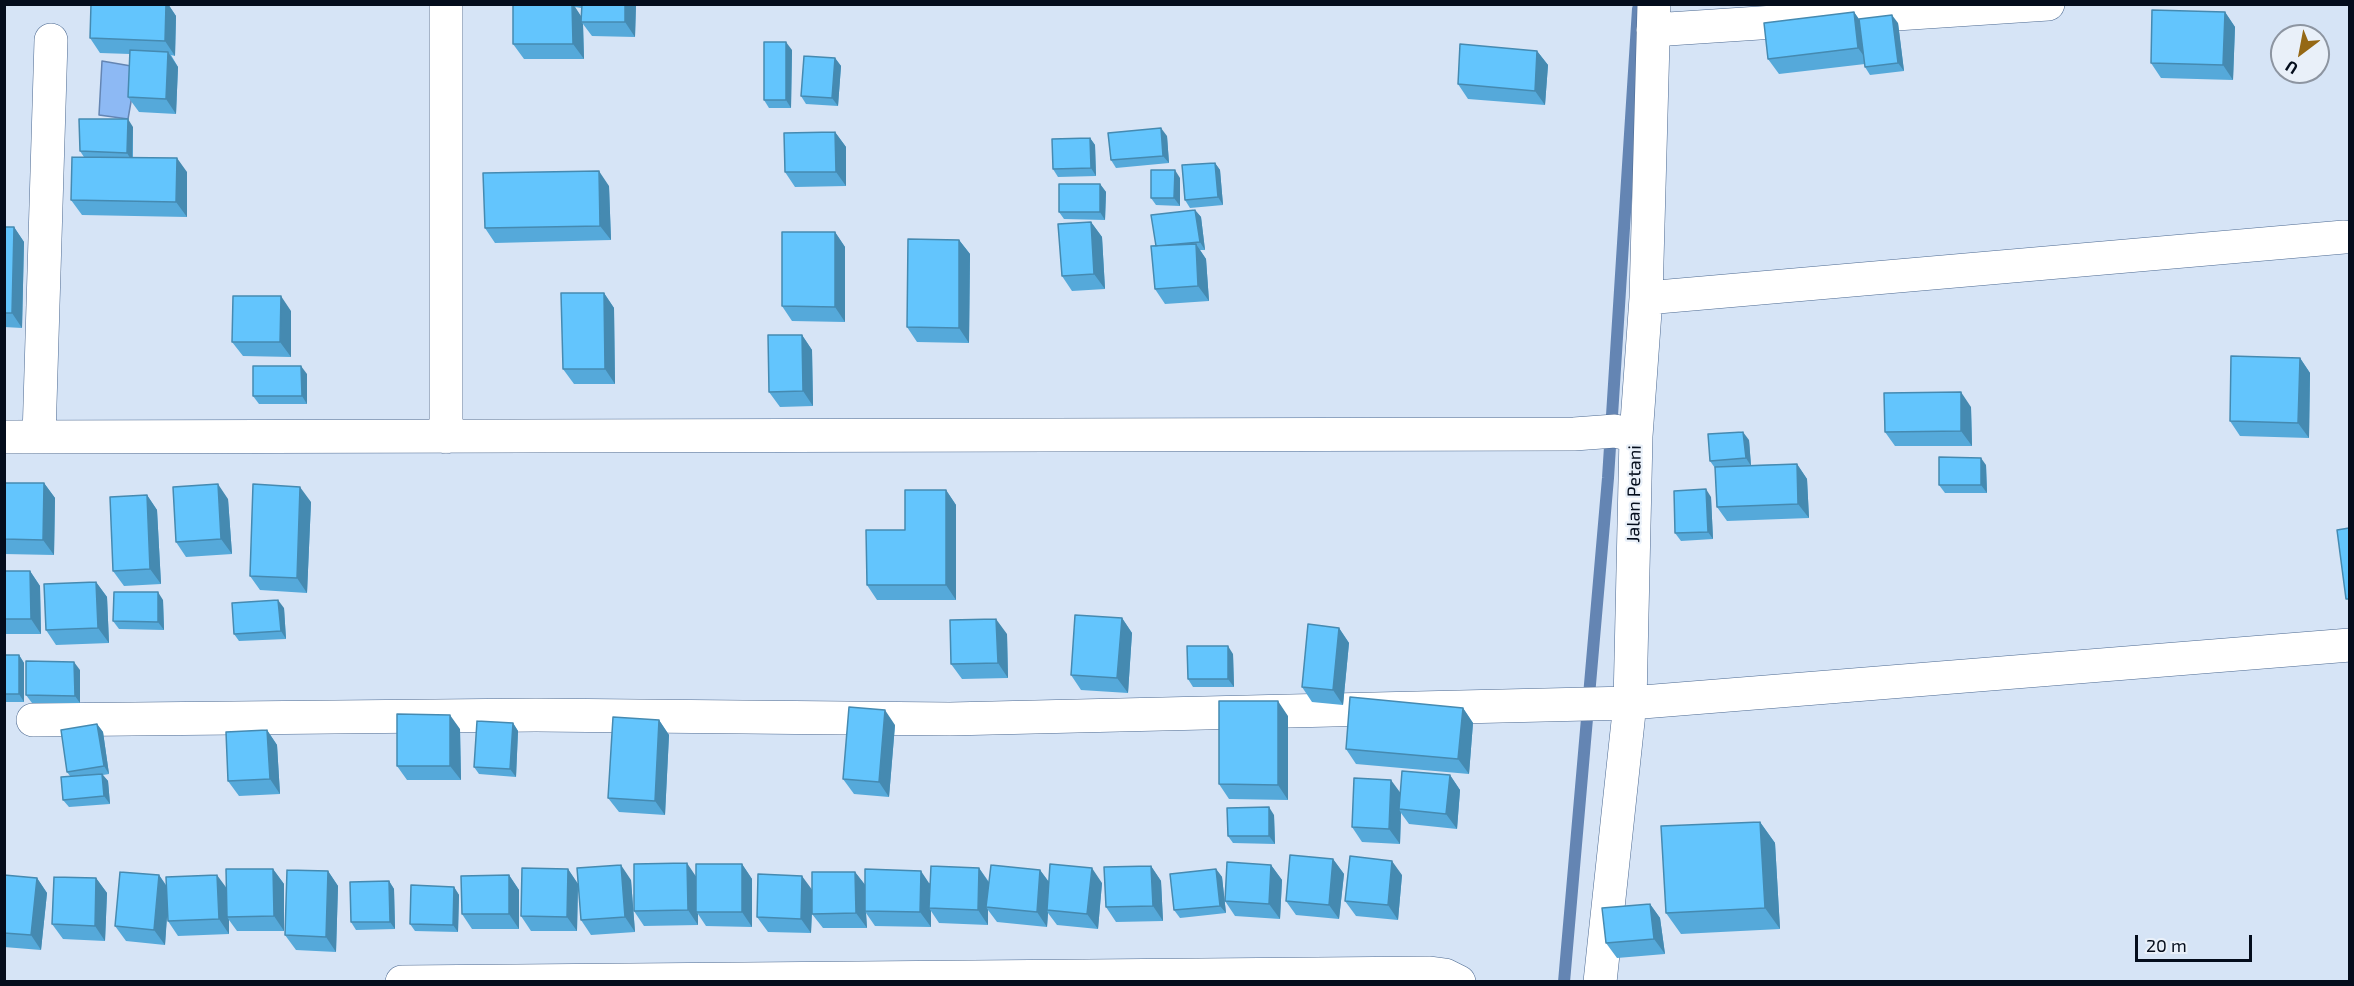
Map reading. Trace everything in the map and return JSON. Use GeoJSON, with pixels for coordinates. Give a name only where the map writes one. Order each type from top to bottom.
{"type":"FeatureCollection","features":[{"type":"Feature","properties":{"kind":"street"},"geometry":{"type":"LineString","coordinates":[[446,4],[446,437]]}},
{"type":"Feature","properties":{"kind":"street"},"geometry":{"type":"LineString","coordinates":[[1653,17],[2048,4]]}},
{"type":"Feature","properties":{"kind":"street","name":"Jalan Petani"},"geometry":{"type":"LineString","coordinates":[[1600,981],[1621,703],[1625,434],[1646,298],[1653,17]]}},
{"type":"Feature","properties":{"kind":"street"},"geometry":{"type":"LineString","coordinates":[[39,437],[51,40]]}},
{"type":"Feature","properties":{"kind":"street"},"geometry":{"type":"LineString","coordinates":[[1646,298],[2344,237]]}},
{"type":"Feature","properties":{"kind":"street"},"geometry":{"type":"LineString","coordinates":[[4,437],[1625,434]]}},
{"type":"Feature","properties":{"kind":"street"},"geometry":{"type":"LineString","coordinates":[[33,720],[536,714],[950,719],[1568,705],[1621,703],[2349,645]]}},
{"type":"Feature","properties":{"kind":"street"},"geometry":{"type":"LineString","coordinates":[[402,981],[1430,973],[1445,975],[1459,981]]}},
{"type":"Feature","properties":{"kind":"water"},"geometry":{"type":"Polygon","coordinates":[[[102,61],[137,67],[128,119],[99,115],[102,61]]]}},
{"type":"Feature","properties":{"kind":"building"},"geometry":{"type":"Polygon","coordinates":[[[91,4],[166,4],[165,41],[90,38],[91,4]]]}},
{"type":"Feature","properties":{"kind":"building"},"geometry":{"type":"Polygon","coordinates":[[[572,4],[573,44],[513,44],[513,5],[572,4]]]}},
{"type":"Feature","properties":{"kind":"building"},"geometry":{"type":"Polygon","coordinates":[[[582,4],[625,4],[625,22],[581,22],[582,4]]]}},
{"type":"Feature","properties":{"kind":"building"},"geometry":{"type":"Polygon","coordinates":[[[2152,10],[2225,12],[2223,65],[2151,63],[2152,10]]]}},
{"type":"Feature","properties":{"kind":"building"},"geometry":{"type":"Polygon","coordinates":[[[1854,12],[1858,48],[1768,59],[1764,23],[1854,12]]]}},
{"type":"Feature","properties":{"kind":"building"},"geometry":{"type":"Polygon","coordinates":[[[1892,15],[1898,63],[1865,67],[1859,19],[1892,15]]]}},
{"type":"Feature","properties":{"kind":"building"},"geometry":{"type":"Polygon","coordinates":[[[764,42],[786,42],[786,100],[764,100],[764,42]]]}},
{"type":"Feature","properties":{"kind":"building"},"geometry":{"type":"Polygon","coordinates":[[[1460,44],[1537,51],[1535,91],[1458,84],[1460,44]]]}},
{"type":"Feature","properties":{"kind":"building"},"geometry":{"type":"Polygon","coordinates":[[[130,50],[168,52],[166,99],[128,97],[130,50]]]}},
{"type":"Feature","properties":{"kind":"building"},"geometry":{"type":"Polygon","coordinates":[[[804,56],[835,58],[832,98],[801,96],[804,56]]]}},
{"type":"Feature","properties":{"kind":"building"},"geometry":{"type":"Polygon","coordinates":[[[79,119],[128,119],[127,153],[80,151],[79,119]]]}},
{"type":"Feature","properties":{"kind":"building"},"geometry":{"type":"Polygon","coordinates":[[[1161,128],[1163,156],[1111,160],[1108,133],[1161,128]]]}},
{"type":"Feature","properties":{"kind":"building"},"geometry":{"type":"Polygon","coordinates":[[[835,132],[836,172],[785,172],[784,133],[835,132]]]}},
{"type":"Feature","properties":{"kind":"building"},"geometry":{"type":"Polygon","coordinates":[[[1090,138],[1091,168],[1053,169],[1052,139],[1090,138]]]}},
{"type":"Feature","properties":{"kind":"building"},"geometry":{"type":"Polygon","coordinates":[[[72,157],[177,158],[176,202],[71,200],[72,157]]]}},
{"type":"Feature","properties":{"kind":"building"},"geometry":{"type":"Polygon","coordinates":[[[1215,163],[1218,197],[1185,200],[1182,165],[1215,163]]]}},
{"type":"Feature","properties":{"kind":"building"},"geometry":{"type":"Polygon","coordinates":[[[1151,170],[1175,170],[1174,198],[1151,198],[1151,170]]]}},
{"type":"Feature","properties":{"kind":"building"},"geometry":{"type":"Polygon","coordinates":[[[599,171],[600,226],[485,228],[483,173],[599,171]]]}},
{"type":"Feature","properties":{"kind":"building"},"geometry":{"type":"Polygon","coordinates":[[[1059,184],[1100,184],[1100,212],[1059,212],[1059,184]]]}},
{"type":"Feature","properties":{"kind":"building"},"geometry":{"type":"Polygon","coordinates":[[[1195,210],[1200,242],[1156,246],[1151,215],[1195,210]]]}},
{"type":"Feature","properties":{"kind":"building"},"geometry":{"type":"Polygon","coordinates":[[[1091,222],[1094,274],[1062,276],[1058,224],[1091,222]]]}},
{"type":"Feature","properties":{"kind":"building"},"geometry":{"type":"Polygon","coordinates":[[[4,227],[14,227],[12,313],[4,313],[4,227]]]}},
{"type":"Feature","properties":{"kind":"building"},"geometry":{"type":"Polygon","coordinates":[[[782,232],[835,232],[835,307],[782,306],[782,232]]]}},
{"type":"Feature","properties":{"kind":"building"},"geometry":{"type":"Polygon","coordinates":[[[908,239],[959,240],[959,328],[907,327],[908,239]]]}},
{"type":"Feature","properties":{"kind":"building"},"geometry":{"type":"Polygon","coordinates":[[[1196,244],[1198,286],[1155,289],[1151,246],[1196,244]]]}},
{"type":"Feature","properties":{"kind":"building"},"geometry":{"type":"Polygon","coordinates":[[[561,293],[604,293],[605,369],[563,369],[561,293]]]}},
{"type":"Feature","properties":{"kind":"building"},"geometry":{"type":"Polygon","coordinates":[[[233,296],[281,296],[280,342],[232,342],[233,296]]]}},
{"type":"Feature","properties":{"kind":"building"},"geometry":{"type":"Polygon","coordinates":[[[768,335],[802,335],[803,391],[769,392],[768,335]]]}},
{"type":"Feature","properties":{"kind":"building"},"geometry":{"type":"Polygon","coordinates":[[[2231,356],[2300,358],[2298,423],[2230,421],[2231,356]]]}},
{"type":"Feature","properties":{"kind":"building"},"geometry":{"type":"Polygon","coordinates":[[[253,366],[301,366],[302,396],[253,396],[253,366]]]}},
{"type":"Feature","properties":{"kind":"building"},"geometry":{"type":"Polygon","coordinates":[[[1961,392],[1961,431],[1885,432],[1884,393],[1961,392]]]}},
{"type":"Feature","properties":{"kind":"building"},"geometry":{"type":"Polygon","coordinates":[[[1743,432],[1746,458],[1710,461],[1708,434],[1743,432]]]}},
{"type":"Feature","properties":{"kind":"building"},"geometry":{"type":"Polygon","coordinates":[[[1939,457],[1981,458],[1981,485],[1939,485],[1939,457]]]}},
{"type":"Feature","properties":{"kind":"building"},"geometry":{"type":"Polygon","coordinates":[[[1797,464],[1798,504],[1717,507],[1715,467],[1797,464]]]}},
{"type":"Feature","properties":{"kind":"building"},"geometry":{"type":"Polygon","coordinates":[[[4,483],[44,483],[43,540],[4,539],[4,483]]]}},
{"type":"Feature","properties":{"kind":"building"},"geometry":{"type":"Polygon","coordinates":[[[218,484],[221,539],[176,542],[173,487],[218,484]]]}},
{"type":"Feature","properties":{"kind":"building"},"geometry":{"type":"Polygon","coordinates":[[[253,484],[300,487],[297,578],[250,576],[253,484]]]}},
{"type":"Feature","properties":{"kind":"building"},"geometry":{"type":"Polygon","coordinates":[[[1706,489],[1708,532],[1675,533],[1674,491],[1706,489]]]}},
{"type":"Feature","properties":{"kind":"building"},"geometry":{"type":"Polygon","coordinates":[[[905,490],[946,490],[946,585],[867,585],[866,530],[905,530],[905,490]]]}},
{"type":"Feature","properties":{"kind":"building"},"geometry":{"type":"Polygon","coordinates":[[[147,495],[150,569],[113,571],[110,497],[147,495]]]}},
{"type":"Feature","properties":{"kind":"building"},"geometry":{"type":"Polygon","coordinates":[[[2349,528],[2349,599],[2346,599],[2337,530],[2349,528]]]}},
{"type":"Feature","properties":{"kind":"building"},"geometry":{"type":"Polygon","coordinates":[[[4,571],[30,571],[31,619],[4,619],[4,571]]]}},
{"type":"Feature","properties":{"kind":"building"},"geometry":{"type":"Polygon","coordinates":[[[96,582],[98,628],[46,630],[44,584],[96,582]]]}},
{"type":"Feature","properties":{"kind":"building"},"geometry":{"type":"Polygon","coordinates":[[[114,592],[158,592],[158,622],[113,621],[114,592]]]}},
{"type":"Feature","properties":{"kind":"building"},"geometry":{"type":"Polygon","coordinates":[[[278,600],[281,631],[234,634],[232,603],[278,600]]]}},
{"type":"Feature","properties":{"kind":"building"},"geometry":{"type":"Polygon","coordinates":[[[1075,615],[1122,618],[1117,678],[1071,675],[1075,615]]]}},
{"type":"Feature","properties":{"kind":"building"},"geometry":{"type":"Polygon","coordinates":[[[996,619],[998,663],[951,664],[950,620],[996,619]]]}},
{"type":"Feature","properties":{"kind":"building"},"geometry":{"type":"Polygon","coordinates":[[[1308,624],[1339,628],[1333,690],[1302,687],[1308,624]]]}},
{"type":"Feature","properties":{"kind":"building"},"geometry":{"type":"Polygon","coordinates":[[[1187,646],[1228,646],[1228,679],[1188,679],[1187,646]]]}},
{"type":"Feature","properties":{"kind":"building"},"geometry":{"type":"Polygon","coordinates":[[[4,655],[19,655],[19,694],[4,694],[4,655]]]}},
{"type":"Feature","properties":{"kind":"building"},"geometry":{"type":"Polygon","coordinates":[[[26,661],[74,662],[75,696],[26,695],[26,661]]]}},
{"type":"Feature","properties":{"kind":"building"},"geometry":{"type":"Polygon","coordinates":[[[1350,697],[1463,708],[1458,759],[1346,749],[1350,697]]]}},
{"type":"Feature","properties":{"kind":"building"},"geometry":{"type":"Polygon","coordinates":[[[1219,701],[1278,701],[1278,785],[1219,784],[1219,701]]]}},
{"type":"Feature","properties":{"kind":"building"},"geometry":{"type":"Polygon","coordinates":[[[849,707],[885,710],[879,782],[843,779],[849,707]]]}},
{"type":"Feature","properties":{"kind":"building"},"geometry":{"type":"Polygon","coordinates":[[[397,714],[450,715],[450,766],[397,766],[397,714]]]}},
{"type":"Feature","properties":{"kind":"building"},"geometry":{"type":"Polygon","coordinates":[[[613,717],[659,720],[655,801],[608,798],[613,717]]]}},
{"type":"Feature","properties":{"kind":"building"},"geometry":{"type":"Polygon","coordinates":[[[477,721],[513,723],[510,769],[474,767],[477,721]]]}},
{"type":"Feature","properties":{"kind":"building"},"geometry":{"type":"Polygon","coordinates":[[[97,724],[104,766],[67,772],[61,730],[97,724]]]}},
{"type":"Feature","properties":{"kind":"building"},"geometry":{"type":"Polygon","coordinates":[[[267,730],[270,779],[228,781],[226,732],[267,730]]]}},
{"type":"Feature","properties":{"kind":"building"},"geometry":{"type":"Polygon","coordinates":[[[1402,771],[1450,775],[1446,814],[1399,809],[1402,771]]]}},
{"type":"Feature","properties":{"kind":"building"},"geometry":{"type":"Polygon","coordinates":[[[102,774],[104,796],[63,800],[61,777],[102,774]]]}},
{"type":"Feature","properties":{"kind":"building"},"geometry":{"type":"Polygon","coordinates":[[[1354,778],[1391,780],[1389,829],[1352,827],[1354,778]]]}},
{"type":"Feature","properties":{"kind":"building"},"geometry":{"type":"Polygon","coordinates":[[[1269,807],[1269,836],[1228,836],[1227,808],[1269,807]]]}},
{"type":"Feature","properties":{"kind":"building"},"geometry":{"type":"Polygon","coordinates":[[[1760,822],[1765,908],[1666,913],[1661,826],[1760,822]]]}},
{"type":"Feature","properties":{"kind":"building"},"geometry":{"type":"Polygon","coordinates":[[[1290,855],[1333,859],[1329,905],[1286,901],[1290,855]]]}},
{"type":"Feature","properties":{"kind":"building"},"geometry":{"type":"Polygon","coordinates":[[[1350,856],[1392,861],[1388,905],[1345,901],[1350,856]]]}},
{"type":"Feature","properties":{"kind":"building"},"geometry":{"type":"Polygon","coordinates":[[[1227,862],[1271,865],[1269,904],[1225,901],[1227,862]]]}},
{"type":"Feature","properties":{"kind":"building"},"geometry":{"type":"Polygon","coordinates":[[[687,863],[688,910],[634,911],[634,864],[687,863]]]}},
{"type":"Feature","properties":{"kind":"building"},"geometry":{"type":"Polygon","coordinates":[[[696,864],[742,864],[742,912],[696,912],[696,864]]]}},
{"type":"Feature","properties":{"kind":"building"},"geometry":{"type":"Polygon","coordinates":[[[1050,864],[1092,868],[1087,914],[1047,910],[1050,864]]]}},
{"type":"Feature","properties":{"kind":"building"},"geometry":{"type":"Polygon","coordinates":[[[621,865],[625,917],[581,920],[577,868],[621,865]]]}},
{"type":"Feature","properties":{"kind":"building"},"geometry":{"type":"Polygon","coordinates":[[[991,865],[1040,870],[1037,912],[986,907],[991,865]]]}},
{"type":"Feature","properties":{"kind":"building"},"geometry":{"type":"Polygon","coordinates":[[[931,866],[979,868],[978,910],[929,908],[931,866]]]}},
{"type":"Feature","properties":{"kind":"building"},"geometry":{"type":"Polygon","coordinates":[[[1151,866],[1153,906],[1106,907],[1104,867],[1151,866]]]}},
{"type":"Feature","properties":{"kind":"building"},"geometry":{"type":"Polygon","coordinates":[[[522,868],[568,869],[567,917],[521,916],[522,868]]]}},
{"type":"Feature","properties":{"kind":"building"},"geometry":{"type":"Polygon","coordinates":[[[226,869],[273,869],[274,916],[227,917],[226,869]]]}},
{"type":"Feature","properties":{"kind":"building"},"geometry":{"type":"Polygon","coordinates":[[[865,869],[921,871],[920,912],[865,911],[865,869]]]}},
{"type":"Feature","properties":{"kind":"building"},"geometry":{"type":"Polygon","coordinates":[[[1216,869],[1220,906],[1174,910],[1170,874],[1216,869]]]}},
{"type":"Feature","properties":{"kind":"building"},"geometry":{"type":"Polygon","coordinates":[[[287,870],[328,871],[326,937],[285,935],[287,870]]]}},
{"type":"Feature","properties":{"kind":"building"},"geometry":{"type":"Polygon","coordinates":[[[120,872],[159,875],[154,930],[115,926],[120,872]]]}},
{"type":"Feature","properties":{"kind":"building"},"geometry":{"type":"Polygon","coordinates":[[[812,872],[855,872],[856,913],[812,914],[812,872]]]}},
{"type":"Feature","properties":{"kind":"building"},"geometry":{"type":"Polygon","coordinates":[[[758,874],[802,876],[801,919],[757,917],[758,874]]]}},
{"type":"Feature","properties":{"kind":"building"},"geometry":{"type":"Polygon","coordinates":[[[4,875],[37,878],[31,935],[4,933],[4,875]]]}},
{"type":"Feature","properties":{"kind":"building"},"geometry":{"type":"Polygon","coordinates":[[[217,875],[219,919],[168,921],[166,877],[217,875]]]}},
{"type":"Feature","properties":{"kind":"building"},"geometry":{"type":"Polygon","coordinates":[[[509,875],[509,914],[462,914],[461,876],[509,875]]]}},
{"type":"Feature","properties":{"kind":"building"},"geometry":{"type":"Polygon","coordinates":[[[54,877],[96,878],[95,926],[52,924],[54,877]]]}},
{"type":"Feature","properties":{"kind":"building"},"geometry":{"type":"Polygon","coordinates":[[[389,881],[390,922],[351,922],[350,882],[389,881]]]}},
{"type":"Feature","properties":{"kind":"building"},"geometry":{"type":"Polygon","coordinates":[[[411,885],[454,887],[453,925],[410,924],[411,885]]]}},
{"type":"Feature","properties":{"kind":"building"},"geometry":{"type":"Polygon","coordinates":[[[1650,904],[1654,939],[1606,943],[1602,908],[1650,904]]]}},
{"type":"Feature","properties":{"kind":"waterway"},"geometry":{"type":"LineString","coordinates":[[1564,982],[1608,478],[1638,9]]}}]}
